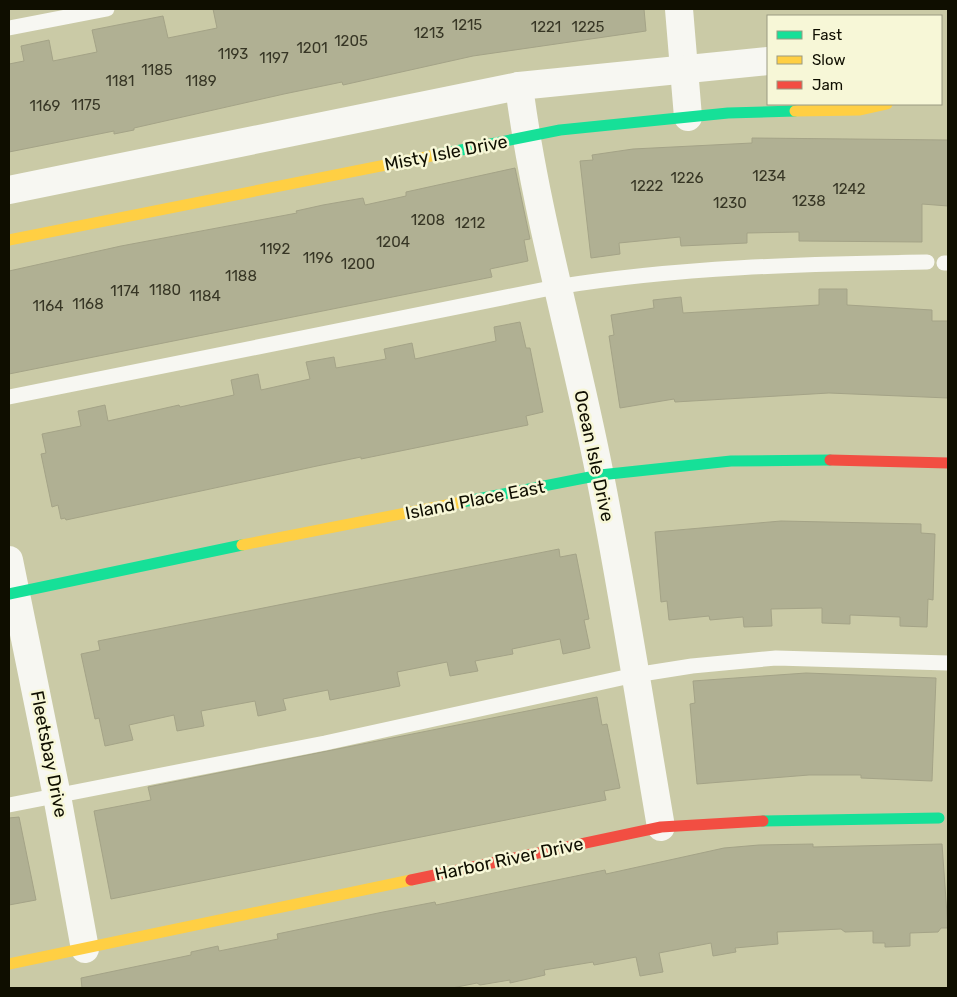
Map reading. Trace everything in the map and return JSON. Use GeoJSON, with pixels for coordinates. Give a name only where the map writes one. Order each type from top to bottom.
{"type":"FeatureCollection","features":[{"type":"Feature","properties":{"kind":"street"},"geometry":{"type":"LineString","coordinates":[[679,9],[688,117]]}},
{"type":"Feature","properties":{"kind":"street"},"geometry":{"type":"LineString","coordinates":[[9,190],[519,86],[683,68],[767,61]]}},
{"type":"Feature","properties":{"kind":"street","name":"Ocean Isle Drive"},"geometry":{"type":"LineString","coordinates":[[519,86],[526,137],[556,287],[600,475],[661,827]]}},
{"type":"Feature","properties":{"kind":"street","name":"Misty Isle Drive"},"geometry":{"type":"LineString","coordinates":[[9,240],[560,130],[728,113],[860,110],[882,105]]}},
{"type":"Feature","properties":{"kind":"street","name":"Island Place East"},"geometry":{"type":"LineString","coordinates":[[12,593],[166,560],[600,475],[731,460],[806,459],[948,463]]}},
{"type":"Feature","properties":{"kind":"street","name":"Fleetsbay Drive"},"geometry":{"type":"LineString","coordinates":[[9,560],[12,593],[57,796],[85,949]]}},
{"type":"Feature","properties":{"kind":"street","name":"Harbor River Drive"},"geometry":{"type":"LineString","coordinates":[[9,964],[661,827],[729,822],[939,818]]}},
{"type":"Feature","properties":{"kind":"lane"},"geometry":{"type":"LineString","coordinates":[[9,28],[107,9]]}},
{"type":"Feature","properties":{"kind":"lane"},"geometry":{"type":"LineString","coordinates":[[9,397],[556,287],[629,275],[792,264],[926,262]]}},
{"type":"Feature","properties":{"kind":"lane"},"geometry":{"type":"LineString","coordinates":[[9,805],[324,743],[635,675],[721,662],[776,658],[948,663]]}},
{"type":"Feature","properties":{"kind":"building"},"geometry":{"type":"Polygon","coordinates":[[[213,9],[644,9],[646,31],[473,56],[343,85],[342,82],[284,94],[134,128],[134,130],[114,134],[114,131],[9,152],[9,64],[24,61],[21,46],[49,40],[53,61],[97,52],[92,30],[163,16],[168,38],[217,28],[213,9]]]}},
{"type":"Feature","properties":{"kind":"building"},"geometry":{"type":"Polygon","coordinates":[[[752,138],[948,140],[948,206],[922,204],[922,242],[799,241],[799,232],[747,233],[747,243],[681,246],[680,237],[619,243],[620,254],[591,258],[580,161],[593,160],[592,155],[633,149],[752,143],[752,138]]]}},
{"type":"Feature","properties":{"kind":"building"},"geometry":{"type":"Polygon","coordinates":[[[515,168],[530,239],[524,240],[528,261],[490,269],[492,277],[9,374],[9,271],[121,246],[297,213],[296,211],[323,205],[363,198],[365,205],[406,196],[406,192],[515,168]]]}},
{"type":"Feature","properties":{"kind":"building"},"geometry":{"type":"Polygon","coordinates":[[[819,289],[847,289],[847,305],[932,310],[932,321],[948,321],[948,398],[829,393],[675,402],[674,399],[620,408],[609,336],[614,335],[611,315],[654,308],[653,300],[681,297],[683,313],[819,305],[819,289]]]}},
{"type":"Feature","properties":{"kind":"building"},"geometry":{"type":"Polygon","coordinates":[[[520,322],[526,348],[530,348],[543,412],[526,416],[528,425],[361,459],[361,457],[317,466],[66,520],[65,518],[61,519],[58,505],[52,507],[41,454],[46,453],[42,434],[81,426],[78,411],[105,405],[108,421],[179,405],[180,407],[234,395],[231,380],[258,374],[261,390],[310,379],[306,362],[334,357],[336,368],[386,359],[384,349],[412,343],[415,359],[496,341],[494,327],[520,322]]]}},
{"type":"Feature","properties":{"kind":"building"},"geometry":{"type":"Polygon","coordinates":[[[781,521],[921,524],[921,533],[935,534],[933,600],[928,599],[927,627],[900,626],[900,617],[850,615],[850,624],[822,623],[822,608],[771,609],[772,626],[744,627],[743,617],[710,620],[709,616],[669,620],[667,601],[661,602],[655,532],[781,521]]]}},
{"type":"Feature","properties":{"kind":"building"},"geometry":{"type":"Polygon","coordinates":[[[559,549],[560,557],[576,554],[589,619],[584,620],[590,648],[563,654],[560,639],[512,649],[513,654],[475,661],[478,671],[450,676],[447,662],[397,672],[400,686],[330,700],[328,690],[283,699],[286,710],[258,716],[255,701],[201,711],[204,726],[177,731],[174,715],[129,725],[133,740],[105,746],[99,718],[95,719],[81,654],[100,650],[98,641],[559,549]]]}},
{"type":"Feature","properties":{"kind":"building"},"geometry":{"type":"Polygon","coordinates":[[[806,673],[936,678],[932,781],[861,778],[861,775],[809,775],[697,784],[690,704],[695,703],[693,681],[806,673]]]}},
{"type":"Feature","properties":{"kind":"building"},"geometry":{"type":"Polygon","coordinates":[[[597,697],[602,725],[607,724],[620,788],[604,791],[606,800],[111,899],[94,811],[151,800],[148,787],[597,697]]]}},
{"type":"Feature","properties":{"kind":"building"},"geometry":{"type":"Polygon","coordinates":[[[19,817],[36,900],[9,905],[9,818],[19,817]]]}},
{"type":"Feature","properties":{"kind":"building"},"geometry":{"type":"Polygon","coordinates":[[[813,844],[813,847],[942,844],[948,928],[941,928],[938,932],[910,933],[910,946],[885,947],[885,943],[873,943],[873,931],[845,932],[841,929],[777,932],[778,944],[735,948],[736,952],[713,956],[711,943],[659,953],[663,972],[640,976],[636,957],[594,965],[593,962],[544,970],[545,975],[510,983],[510,980],[480,985],[477,983],[452,988],[82,988],[81,978],[191,955],[191,952],[218,946],[219,951],[278,939],[277,934],[383,912],[435,902],[436,905],[605,870],[606,874],[724,848],[813,844]]]}},
{"type":"Feature","properties":{"kind":"traffic: fast"},"geometry":{"type":"LineString","coordinates":[[436,155],[560,130],[728,113],[795,111]]}},
{"type":"Feature","properties":{"kind":"traffic: fast"},"geometry":{"type":"LineString","coordinates":[[462,502],[600,475],[731,461],[830,460]]}},
{"type":"Feature","properties":{"kind":"traffic: fast"},"geometry":{"type":"LineString","coordinates":[[9,594],[242,545]]}},
{"type":"Feature","properties":{"kind":"traffic: fast"},"geometry":{"type":"LineString","coordinates":[[763,821],[939,818]]}},
{"type":"Feature","properties":{"kind":"traffic: slow"},"geometry":{"type":"LineString","coordinates":[[795,111],[860,110],[882,105]]}},
{"type":"Feature","properties":{"kind":"traffic: slow"},"geometry":{"type":"LineString","coordinates":[[9,240],[436,155]]}},
{"type":"Feature","properties":{"kind":"traffic: slow"},"geometry":{"type":"LineString","coordinates":[[242,545],[462,502]]}},
{"type":"Feature","properties":{"kind":"traffic: slow"},"geometry":{"type":"LineString","coordinates":[[9,964],[411,880]]}},
{"type":"Feature","properties":{"kind":"traffic: jam"},"geometry":{"type":"LineString","coordinates":[[830,460],[948,463]]}},
{"type":"Feature","properties":{"kind":"traffic: jam"},"geometry":{"type":"LineString","coordinates":[[411,880],[661,827],[763,821]]}}]}
